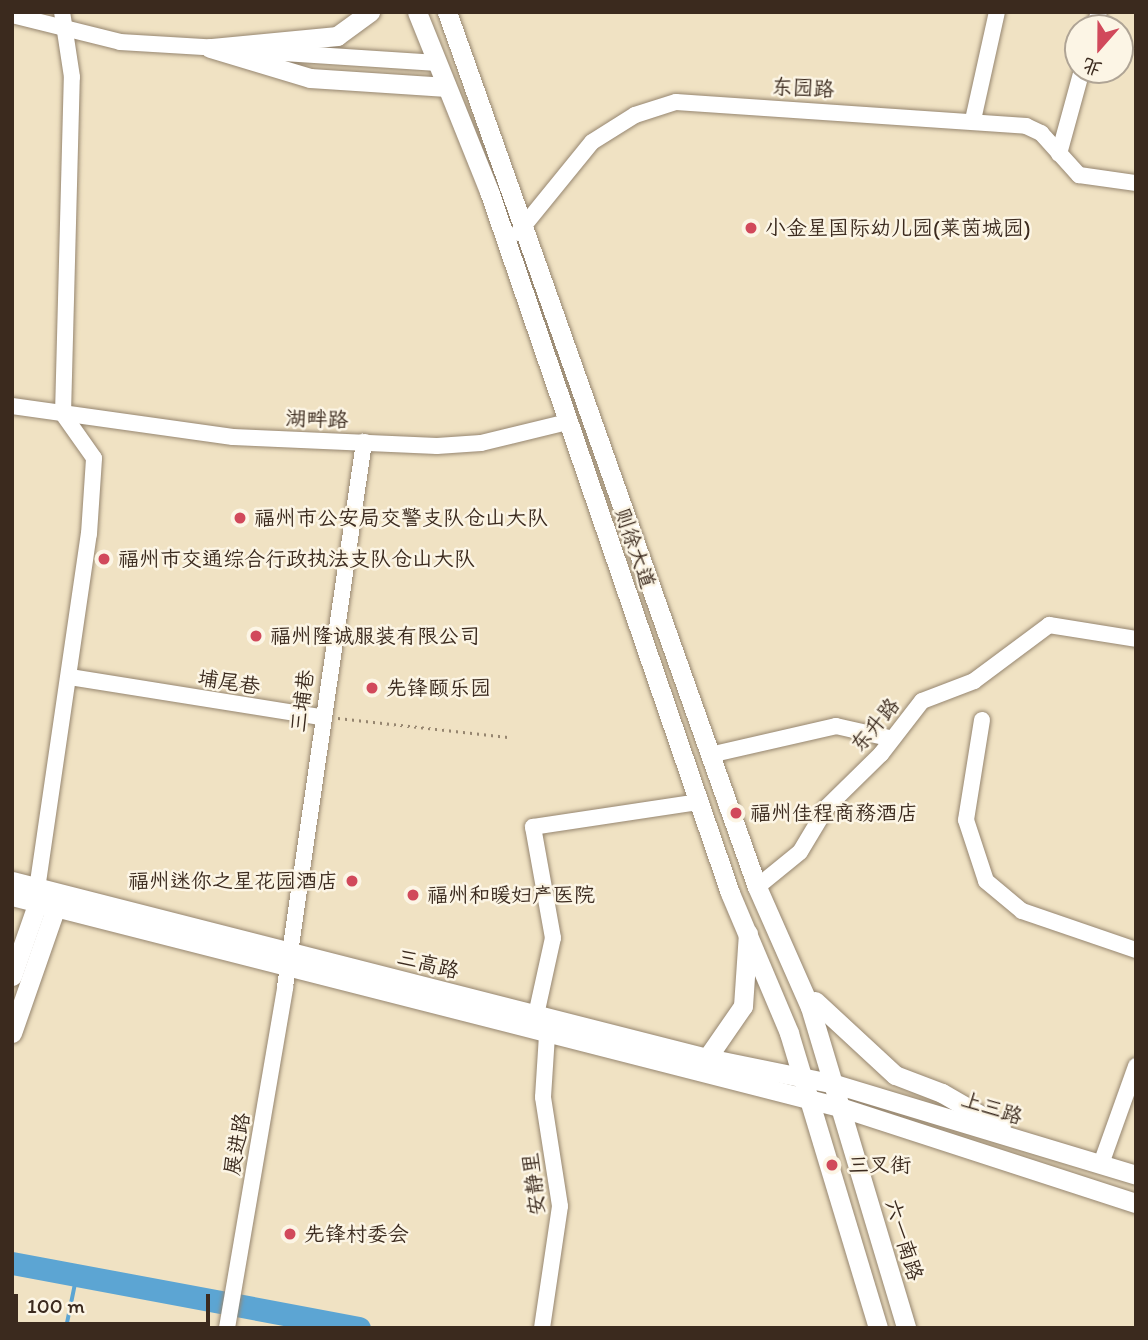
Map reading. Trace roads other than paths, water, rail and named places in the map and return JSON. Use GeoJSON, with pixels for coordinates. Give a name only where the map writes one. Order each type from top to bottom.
{"type":"FeatureCollection","features":[{"type":"Feature","properties":{"kind":"main road"},"geometry":{"type":"LineString","coordinates":[[210,48],[337,36],[370,12]]}},
{"type":"Feature","properties":{"kind":"main road","name":"则徐大道"},"geometry":{"type":"LineString","coordinates":[[416,12],[508,249],[698,802],[802,1076],[878,1328]]}},
{"type":"Feature","properties":{"kind":"main road","name":"则徐大道"},"geometry":{"type":"LineString","coordinates":[[447,12],[526,221],[714,754],[757,887],[835,1084]]}},
{"type":"Feature","properties":{"kind":"main road"},"geometry":{"type":"LineString","coordinates":[[210,48],[310,78],[447,87]]}},
{"type":"Feature","properties":{"kind":"main road","name":"三高路"},"geometry":{"type":"LineString","coordinates":[[12,881],[45,897],[288,959],[536,1015],[706,1058],[835,1084]]}},
{"type":"Feature","properties":{"kind":"main road","name":"三高路"},"geometry":{"type":"LineString","coordinates":[[12,896],[45,897]]}},
{"type":"Feature","properties":{"kind":"main road"},"geometry":{"type":"LineString","coordinates":[[12,976],[45,897]]}},
{"type":"Feature","properties":{"kind":"main road"},"geometry":{"type":"LineString","coordinates":[[12,1033],[45,897]]}},
{"type":"Feature","properties":{"kind":"main road"},"geometry":{"type":"LineString","coordinates":[[706,1058],[743,1006],[748,932]]}},
{"type":"Feature","properties":{"kind":"main road"},"geometry":{"type":"LineString","coordinates":[[777,933],[822,1013],[882,1066],[970,1107],[1022,1141]]}},
{"type":"Feature","properties":{"kind":"main road","name":"三高路"},"geometry":{"type":"LineString","coordinates":[[288,959],[547,1035],[840,1107]]}},
{"type":"Feature","properties":{"kind":"main road","name":"六一南路"},"geometry":{"type":"LineString","coordinates":[[835,1084],[906,1328]]}},
{"type":"Feature","properties":{"kind":"main road","name":"上三路"},"geometry":{"type":"LineString","coordinates":[[835,1084],[1136,1175]]}},
{"type":"Feature","properties":{"kind":"main road"},"geometry":{"type":"LineString","coordinates":[[840,1107],[1136,1203]]}},
{"type":"Feature","properties":{"kind":"street"},"geometry":{"type":"LineString","coordinates":[[973,120],[997,12]]}},
{"type":"Feature","properties":{"kind":"street"},"geometry":{"type":"LineString","coordinates":[[12,15],[63,20],[120,42],[438,63]]}},
{"type":"Feature","properties":{"kind":"street"},"geometry":{"type":"LineString","coordinates":[[45,897],[94,458],[63,414],[72,76],[63,20]]}},
{"type":"Feature","properties":{"kind":"street"},"geometry":{"type":"LineString","coordinates":[[1059,153],[1078,84]]}},
{"type":"Feature","properties":{"kind":"street","name":"东园路"},"geometry":{"type":"LineString","coordinates":[[508,249],[526,221],[592,142],[664,104],[973,120],[1034,128],[1079,175],[1136,183]]}},
{"type":"Feature","properties":{"kind":"street","name":"湖畔路"},"geometry":{"type":"LineString","coordinates":[[12,406],[233,436],[364,442],[471,445],[567,422]]}},
{"type":"Feature","properties":{"kind":"street","name":"三埔巷"},"geometry":{"type":"LineString","coordinates":[[288,959],[321,717],[364,442]]}},
{"type":"Feature","properties":{"kind":"street","name":"东升路"},"geometry":{"type":"LineString","coordinates":[[757,887],[800,852],[827,807],[893,739],[922,701],[974,681],[1049,625],[1136,639]]}},
{"type":"Feature","properties":{"kind":"street","name":"埔尾巷"},"geometry":{"type":"LineString","coordinates":[[70,677],[321,717]]}},
{"type":"Feature","properties":{"kind":"street"},"geometry":{"type":"LineString","coordinates":[[982,720],[966,820],[986,881],[1022,911],[1136,950]]}},
{"type":"Feature","properties":{"kind":"street"},"geometry":{"type":"LineString","coordinates":[[714,754],[836,726],[893,739]]}},
{"type":"Feature","properties":{"kind":"street"},"geometry":{"type":"LineString","coordinates":[[536,1015],[553,938],[533,827],[698,802]]}},
{"type":"Feature","properties":{"kind":"street","name":"展进路"},"geometry":{"type":"LineString","coordinates":[[227,1328],[288,959]]}},
{"type":"Feature","properties":{"kind":"street","name":"安静里"},"geometry":{"type":"LineString","coordinates":[[542,1328],[560,1223],[543,1097],[547,1035]]}},
{"type":"Feature","properties":{"kind":"street"},"geometry":{"type":"LineString","coordinates":[[1101,1164],[1136,1066]]}},
{"type":"Feature","properties":{"kind":"waterway"},"geometry":{"type":"LineString","coordinates":[[12,1263],[359,1328]]}},
{"type":"Feature","properties":{"kind":"waterway"},"geometry":{"type":"LineString","coordinates":[[66,1328],[76,1279]]}},
{"type":"Feature","properties":{"kind":"place","name":"小金星国际幼儿园(莱茵城园)"},"geometry":{"type":"Point","coordinates":[751,228]}},
{"type":"Feature","properties":{"kind":"place","name":"福州市公安局交警支队仓山大队"},"geometry":{"type":"Point","coordinates":[240,518]}},
{"type":"Feature","properties":{"kind":"place","name":"福州市交通综合行政执法支队仓山大队"},"geometry":{"type":"Point","coordinates":[104,559]}},
{"type":"Feature","properties":{"kind":"place","name":"福州隆诚服装有限公司"},"geometry":{"type":"Point","coordinates":[256,636]}},
{"type":"Feature","properties":{"kind":"place","name":"先锋颐乐园"},"geometry":{"type":"Point","coordinates":[372,688]}},
{"type":"Feature","properties":{"kind":"place","name":"福州佳程商務酒店"},"geometry":{"type":"Point","coordinates":[736,813]}},
{"type":"Feature","properties":{"kind":"place","name":"福州迷你之星花园酒店"},"geometry":{"type":"Point","coordinates":[352,881]}},
{"type":"Feature","properties":{"kind":"place","name":"福州和暖妇产医院"},"geometry":{"type":"Point","coordinates":[413,895]}},
{"type":"Feature","properties":{"kind":"place","name":"三叉街"},"geometry":{"type":"Point","coordinates":[832,1165]}},
{"type":"Feature","properties":{"kind":"place","name":"先锋村委会"},"geometry":{"type":"Point","coordinates":[290,1234]}}]}
